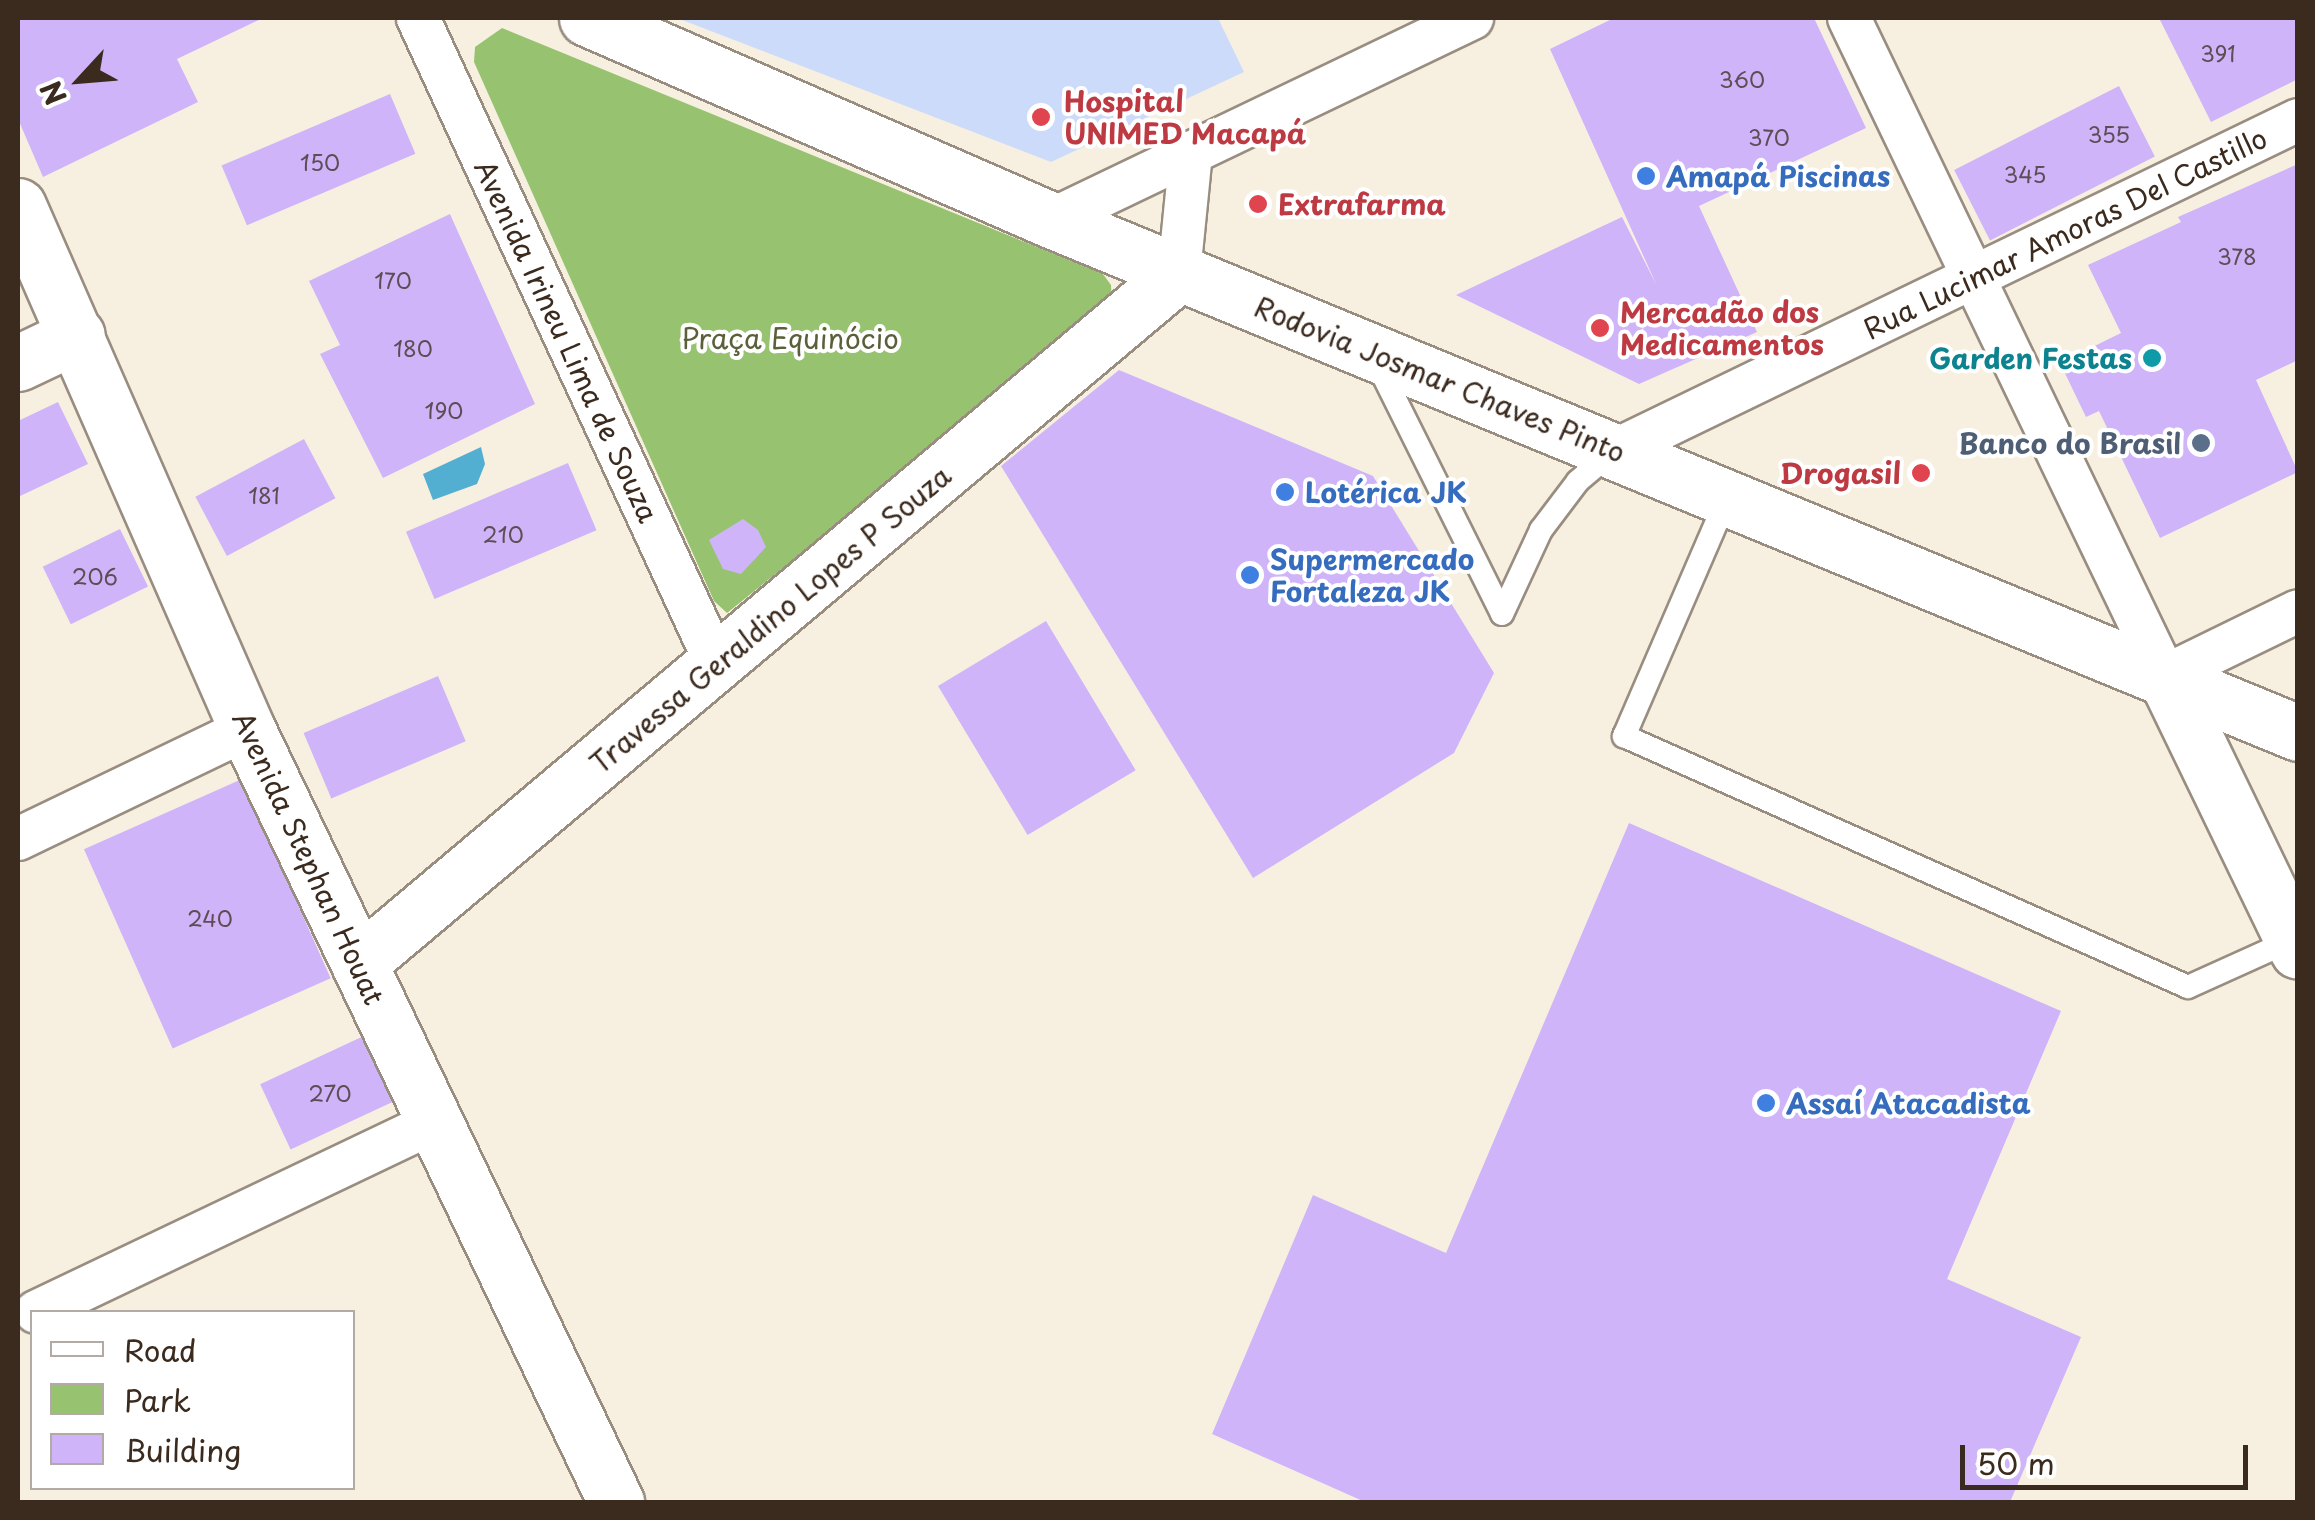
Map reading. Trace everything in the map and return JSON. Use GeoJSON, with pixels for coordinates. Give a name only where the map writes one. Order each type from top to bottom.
{"type":"FeatureCollection","features":[{"type":"Feature","properties":{"kind":"main road","name":"Rodovia Josmar Chaves Pinto"},"geometry":{"type":"LineString","coordinates":[[586,18],[1051,220],[2298,733]]}},
{"type":"Feature","properties":{"kind":"main road","name":"Avenida Stephan Houat"},"geometry":{"type":"LineString","coordinates":[[18,206],[247,729],[616,1502]]}},
{"type":"Feature","properties":{"kind":"main road","name":"Travessa Geraldino Lopes P Souza"},"geometry":{"type":"LineString","coordinates":[[359,962],[1179,273]]}},
{"type":"Feature","properties":{"kind":"main road"},"geometry":{"type":"LineString","coordinates":[[18,363],[77,335]]}},
{"type":"Feature","properties":{"kind":"main road"},"geometry":{"type":"LineString","coordinates":[[2165,676],[2295,946]]}},
{"type":"Feature","properties":{"kind":"street","name":"Avenida Irineu Lima de Souza"},"geometry":{"type":"LineString","coordinates":[[418,18],[717,665]]}},
{"type":"Feature","properties":{"kind":"street"},"geometry":{"type":"LineString","coordinates":[[1051,220],[1472,18]]}},
{"type":"Feature","properties":{"kind":"street"},"geometry":{"type":"LineString","coordinates":[[1849,18],[2165,676],[2298,610]]}},
{"type":"Feature","properties":{"kind":"street","name":"Rua Lucimar Amoras Del Castillo"},"geometry":{"type":"LineString","coordinates":[[1616,450],[2298,120]]}},
{"type":"Feature","properties":{"kind":"street"},"geometry":{"type":"LineString","coordinates":[[1179,273],[1191,153]]}},
{"type":"Feature","properties":{"kind":"street"},"geometry":{"type":"LineString","coordinates":[[18,839],[247,729]]}},
{"type":"Feature","properties":{"kind":"street"},"geometry":{"type":"LineString","coordinates":[[40,1310],[434,1122]]}},
{"type":"Feature","properties":{"kind":"lane"},"geometry":{"type":"LineString","coordinates":[[1370,351],[1502,614],[1541,530],[1578,481],[1616,450]]}},
{"type":"Feature","properties":{"kind":"lane"},"geometry":{"type":"LineString","coordinates":[[1728,496],[1624,736],[2188,987],[2295,946]]}},
{"type":"Feature","properties":{"kind":"shaded area","name":"Hospital UNIMED Macapá"},"geometry":{"type":"Polygon","coordinates":[[[677,18],[1218,18],[1244,72],[1051,162],[677,18]]]}},
{"type":"Feature","properties":{"kind":"green space","name":"Praça Equinócio"},"geometry":{"type":"Polygon","coordinates":[[[502,28],[1103,274],[1111,285],[1112,303],[727,613],[714,601],[474,62],[475,47],[502,28]]]}},
{"type":"Feature","properties":{"kind":"water"},"geometry":{"type":"Polygon","coordinates":[[[481,447],[485,464],[477,484],[433,500],[423,474],[481,447]]]}},
{"type":"Feature","properties":{"kind":"building"},"geometry":{"type":"Polygon","coordinates":[[[18,18],[263,18],[177,59],[198,102],[43,177],[18,119],[18,18]]]}},
{"type":"Feature","properties":{"kind":"building"},"geometry":{"type":"Polygon","coordinates":[[[1614,18],[1814,18],[1866,128],[1699,206],[1757,332],[1639,384],[1456,295],[1622,217],[1657,286],[1550,49],[1614,18]]]}},
{"type":"Feature","properties":{"kind":"building"},"geometry":{"type":"Polygon","coordinates":[[[2159,18],[2298,18],[2298,79],[2211,122],[2159,18]]]}},
{"type":"Feature","properties":{"kind":"building"},"geometry":{"type":"Polygon","coordinates":[[[2119,86],[2155,156],[1990,240],[1954,170],[2119,86]]]}},
{"type":"Feature","properties":{"kind":"building"},"geometry":{"type":"Polygon","coordinates":[[[390,94],[415,154],[247,225],[222,166],[390,94]]]}},
{"type":"Feature","properties":{"kind":"building"},"geometry":{"type":"Polygon","coordinates":[[[2298,164],[2298,360],[2256,380],[2298,472],[2160,538],[2099,411],[2086,417],[2060,363],[2121,333],[2088,265],[2181,222],[2178,217],[2298,164]]]}},
{"type":"Feature","properties":{"kind":"building"},"geometry":{"type":"Polygon","coordinates":[[[450,214],[535,404],[383,478],[320,354],[340,345],[309,281],[450,214]]]}},
{"type":"Feature","properties":{"kind":"building","name":"Supermercado Fortaleza JK"},"geometry":{"type":"Polygon","coordinates":[[[1119,370],[1373,476],[1494,673],[1454,753],[1253,878],[1001,466],[1119,370]]]}},
{"type":"Feature","properties":{"kind":"building"},"geometry":{"type":"Polygon","coordinates":[[[58,402],[88,464],[18,497],[18,421],[58,402]]]}},
{"type":"Feature","properties":{"kind":"building"},"geometry":{"type":"Polygon","coordinates":[[[304,439],[335,498],[227,556],[195,497],[304,439]]]}},
{"type":"Feature","properties":{"kind":"building"},"geometry":{"type":"Polygon","coordinates":[[[568,463],[597,530],[435,599],[406,532],[568,463]]]}},
{"type":"Feature","properties":{"kind":"building"},"geometry":{"type":"Polygon","coordinates":[[[743,519],[758,530],[766,547],[741,574],[723,569],[709,540],[743,519]]]}},
{"type":"Feature","properties":{"kind":"building"},"geometry":{"type":"Polygon","coordinates":[[[120,529],[148,587],[71,624],[43,567],[120,529]]]}},
{"type":"Feature","properties":{"kind":"building"},"geometry":{"type":"Polygon","coordinates":[[[1046,621],[1136,770],[1028,835],[938,686],[1046,621]]]}},
{"type":"Feature","properties":{"kind":"building"},"geometry":{"type":"Polygon","coordinates":[[[438,676],[466,741],[331,798],[304,733],[438,676]]]}},
{"type":"Feature","properties":{"kind":"building"},"geometry":{"type":"Polygon","coordinates":[[[242,779],[331,978],[173,1049],[84,849],[242,779]]]}},
{"type":"Feature","properties":{"kind":"building","name":"Assaí Atacadista"},"geometry":{"type":"Polygon","coordinates":[[[1629,823],[2061,1011],[1947,1279],[2081,1337],[2010,1502],[1365,1502],[1212,1434],[1313,1195],[1446,1253],[1629,823]]]}},
{"type":"Feature","properties":{"kind":"building"},"geometry":{"type":"Polygon","coordinates":[[[368,1034],[398,1099],[291,1150],[260,1084],[368,1034]]]}},
{"type":"Feature","properties":{"kind":"place","name":"Hospital UNIMED Macapá"},"geometry":{"type":"Point","coordinates":[1041,117]}},
{"type":"Feature","properties":{"kind":"place","name":"Amapá Piscinas"},"geometry":{"type":"Point","coordinates":[1646,176]}},
{"type":"Feature","properties":{"kind":"place","name":"Extrafarma"},"geometry":{"type":"Point","coordinates":[1258,204]}},
{"type":"Feature","properties":{"kind":"place","name":"Mercadão dos Medicamentos"},"geometry":{"type":"Point","coordinates":[1600,328]}},
{"type":"Feature","properties":{"kind":"place","name":"Garden Festas"},"geometry":{"type":"Point","coordinates":[2152,358]}},
{"type":"Feature","properties":{"kind":"place","name":"Banco do Brasil"},"geometry":{"type":"Point","coordinates":[2201,443]}},
{"type":"Feature","properties":{"kind":"place","name":"Drogasil"},"geometry":{"type":"Point","coordinates":[1921,473]}},
{"type":"Feature","properties":{"kind":"place","name":"Lotérica JK"},"geometry":{"type":"Point","coordinates":[1285,492]}},
{"type":"Feature","properties":{"kind":"place","name":"Supermercado Fortaleza JK"},"geometry":{"type":"Point","coordinates":[1250,575]}},
{"type":"Feature","properties":{"kind":"place","name":"Assaí Atacadista"},"geometry":{"type":"Point","coordinates":[1766,1103]}}]}
